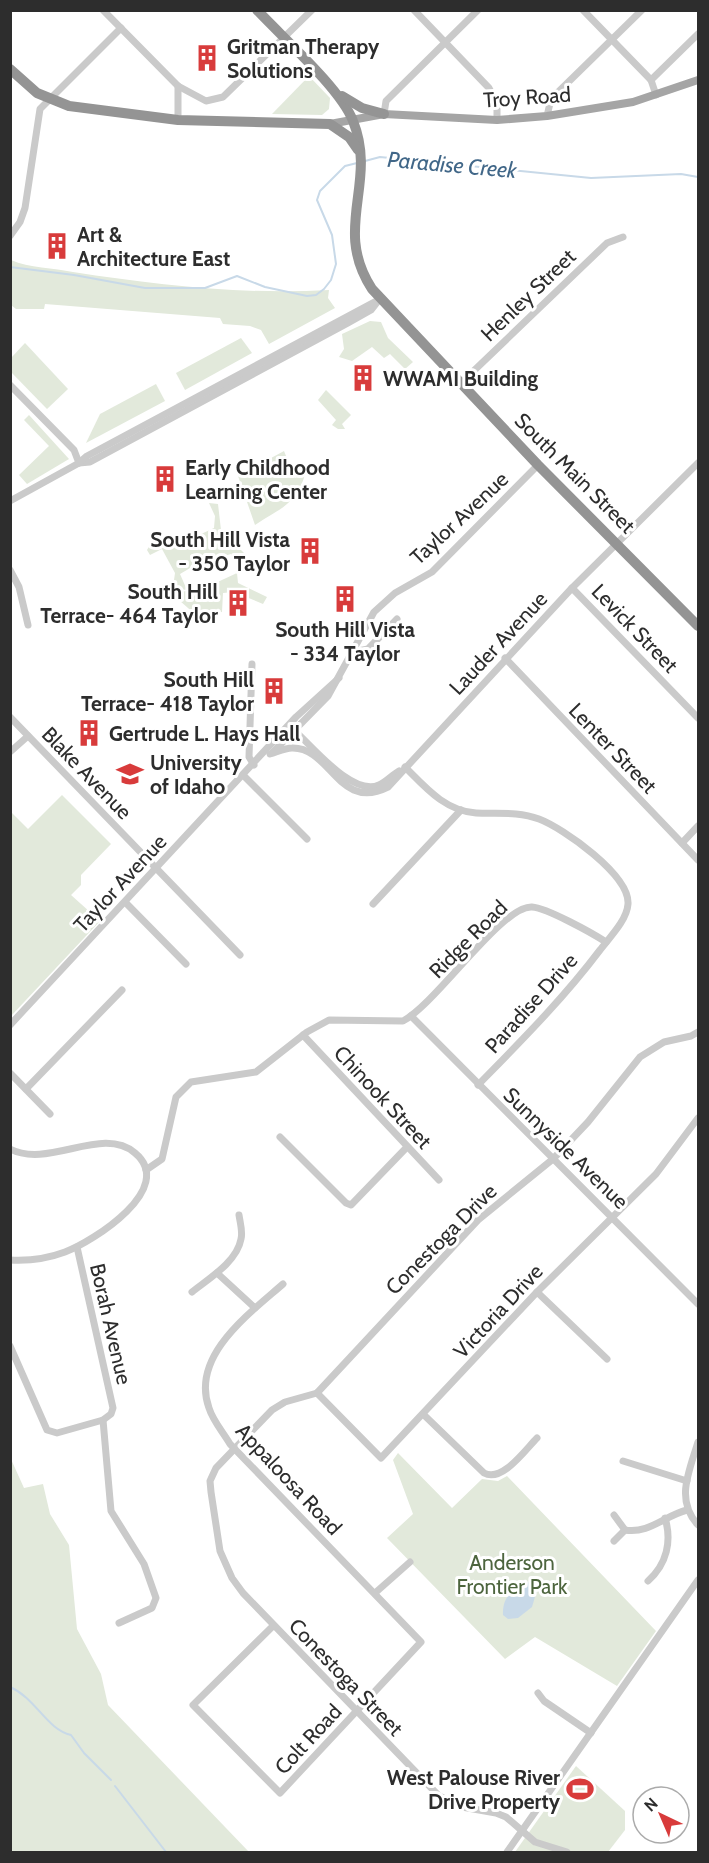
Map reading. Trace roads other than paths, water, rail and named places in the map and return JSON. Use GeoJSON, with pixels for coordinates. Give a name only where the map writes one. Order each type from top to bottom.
{"type":"FeatureCollection","features":[{"type":"Feature","properties":{"kind":"highway"},"geometry":{"type":"LineString","coordinates":[[257,10],[332,89],[353,120]]}},
{"type":"Feature","properties":{"kind":"highway"},"geometry":{"type":"LineString","coordinates":[[10,69],[32,89],[49,100],[69,106],[178,120],[330,124],[349,137],[362,161]]}},
{"type":"Feature","properties":{"kind":"highway"},"geometry":{"type":"LineString","coordinates":[[332,89],[356,105],[384,114]]}},
{"type":"Feature","properties":{"kind":"highway","name":"South Main Street"},"geometry":{"type":"LineString","coordinates":[[353,120],[362,161],[353,232],[354,247],[365,279],[380,299],[460,384],[699,626]]}},
{"type":"Feature","properties":{"kind":"main road","name":"Troy Road"},"geometry":{"type":"LineString","coordinates":[[353,120],[384,114],[497,120],[547,116],[602,108],[699,80]]}},
{"type":"Feature","properties":{"kind":"main road"},"geometry":{"type":"LineString","coordinates":[[330,124],[353,120]]}},
{"type":"Feature","properties":{"kind":"street"},"geometry":{"type":"LineString","coordinates":[[103,10],[178,86],[200,99],[220,99],[312,10]]}},
{"type":"Feature","properties":{"kind":"street"},"geometry":{"type":"LineString","coordinates":[[414,10],[492,93],[497,104],[497,120]]}},
{"type":"Feature","properties":{"kind":"street"},"geometry":{"type":"LineString","coordinates":[[384,114],[384,104],[478,10]]}},
{"type":"Feature","properties":{"kind":"street"},"geometry":{"type":"LineString","coordinates":[[583,10],[651,80],[656,94]]}},
{"type":"Feature","properties":{"kind":"street"},"geometry":{"type":"LineString","coordinates":[[547,116],[551,99],[642,10]]}},
{"type":"Feature","properties":{"kind":"street"},"geometry":{"type":"LineString","coordinates":[[10,236],[20,222],[25,208],[40,109],[121,28]]}},
{"type":"Feature","properties":{"kind":"street"},"geometry":{"type":"LineString","coordinates":[[651,80],[699,34]]}},
{"type":"Feature","properties":{"kind":"street"},"geometry":{"type":"LineString","coordinates":[[178,86],[178,120]]}},
{"type":"Feature","properties":{"kind":"street","name":"Henley Street"},"geometry":{"type":"LineString","coordinates":[[460,384],[606,243],[623,237]]}},
{"type":"Feature","properties":{"kind":"street"},"geometry":{"type":"LineString","coordinates":[[10,501],[79,463],[90,462],[268,362],[371,310],[380,299]]}},
{"type":"Feature","properties":{"kind":"street"},"geometry":{"type":"LineString","coordinates":[[182,409],[229,379],[268,362]]}},
{"type":"Feature","properties":{"kind":"street"},"geometry":{"type":"LineString","coordinates":[[10,384],[74,450],[79,463]]}},
{"type":"Feature","properties":{"kind":"street","name":"Lauder Avenue"},"geometry":{"type":"LineString","coordinates":[[270,754],[286,748],[304,749],[342,783],[358,793],[379,792],[388,787],[572,588],[699,463]]}},
{"type":"Feature","properties":{"kind":"street","name":"Taylor Avenue"},"geometry":{"type":"LineString","coordinates":[[254,765],[270,754],[328,696],[374,612],[395,593],[432,572],[538,465]]}},
{"type":"Feature","properties":{"kind":"street"},"geometry":{"type":"LineString","coordinates":[[10,570],[19,587],[28,626]]}},
{"type":"Feature","properties":{"kind":"street","name":"Levick Street"},"geometry":{"type":"LineString","coordinates":[[572,588],[699,718]]}},
{"type":"Feature","properties":{"kind":"street"},"geometry":{"type":"LineString","coordinates":[[353,652],[368,649],[397,619]]}},
{"type":"Feature","properties":{"kind":"street","name":"Lenter Street"},"geometry":{"type":"LineString","coordinates":[[506,658],[615,776],[699,860]]}},
{"type":"Feature","properties":{"kind":"street"},"geometry":{"type":"LineString","coordinates":[[252,664],[249,757],[254,765]]}},
{"type":"Feature","properties":{"kind":"street","name":"Taylor Avenue"},"geometry":{"type":"LineString","coordinates":[[10,1025],[279,736],[339,678]]}},
{"type":"Feature","properties":{"kind":"street","name":"Blake Avenue"},"geometry":{"type":"LineString","coordinates":[[10,717],[240,955]]}},
{"type":"Feature","properties":{"kind":"street","name":"Taylor Avenue"},"geometry":{"type":"LineString","coordinates":[[279,736],[295,730]]}},
{"type":"Feature","properties":{"kind":"street","name":"Lauder Avenue"},"geometry":{"type":"LineString","coordinates":[[295,730],[353,784],[366,788],[379,785],[405,767]]}},
{"type":"Feature","properties":{"kind":"street"},"geometry":{"type":"LineString","coordinates":[[10,752],[28,735]]}},
{"type":"Feature","properties":{"kind":"street"},"geometry":{"type":"LineString","coordinates":[[405,767],[431,793],[461,810],[501,812],[538,819],[562,831],[592,854],[619,880],[628,896],[626,914],[606,942]]}},
{"type":"Feature","properties":{"kind":"street"},"geometry":{"type":"LineString","coordinates":[[244,776],[307,839]]}},
{"type":"Feature","properties":{"kind":"street"},"geometry":{"type":"LineString","coordinates":[[373,904],[461,810]]}},
{"type":"Feature","properties":{"kind":"street"},"geometry":{"type":"LineString","coordinates":[[682,843],[699,826]]}},
{"type":"Feature","properties":{"kind":"street"},"geometry":{"type":"LineString","coordinates":[[125,902],[186,964]]}},
{"type":"Feature","properties":{"kind":"street","name":"Ridge Road"},"geometry":{"type":"LineString","coordinates":[[411,1016],[450,980],[502,922],[520,908],[543,909],[606,942]]}},
{"type":"Feature","properties":{"kind":"street","name":"Paradise Drive"},"geometry":{"type":"LineString","coordinates":[[478,1085],[531,1034],[568,992],[606,942]]}},
{"type":"Feature","properties":{"kind":"street"},"geometry":{"type":"LineString","coordinates":[[26,1089],[122,990]]}},
{"type":"Feature","properties":{"kind":"street"},"geometry":{"type":"LineString","coordinates":[[146,1170],[162,1159],[176,1097],[184,1087],[198,1079],[256,1072],[303,1035],[328,1020],[398,1023],[411,1016]]}},
{"type":"Feature","properties":{"kind":"street","name":"Sunnyside Avenue"},"geometry":{"type":"LineString","coordinates":[[411,1016],[699,1304]]}},
{"type":"Feature","properties":{"kind":"street","name":"Conestoga Drive"},"geometry":{"type":"LineString","coordinates":[[317,1394],[478,1220],[553,1159],[588,1122],[640,1057],[664,1042],[699,1032]]}},
{"type":"Feature","properties":{"kind":"street","name":"Chinook Street"},"geometry":{"type":"LineString","coordinates":[[303,1035],[439,1180]]}},
{"type":"Feature","properties":{"kind":"street"},"geometry":{"type":"LineString","coordinates":[[10,1072],[50,1113]]}},
{"type":"Feature","properties":{"kind":"street","name":"Victoria Drive"},"geometry":{"type":"LineString","coordinates":[[317,1394],[381,1458],[424,1415],[537,1292],[656,1174],[699,1118]]}},
{"type":"Feature","properties":{"kind":"street"},"geometry":{"type":"LineString","coordinates":[[280,1137],[346,1203],[356,1203],[407,1147]]}},
{"type":"Feature","properties":{"kind":"street"},"geometry":{"type":"LineString","coordinates":[[10,1149],[31,1155],[115,1143],[136,1153],[146,1170],[146,1185],[133,1205],[104,1230],[77,1247],[48,1256],[10,1260]]}},
{"type":"Feature","properties":{"kind":"street"},"geometry":{"type":"LineString","coordinates":[[192,1292],[217,1273],[241,1240],[239,1215]]}},
{"type":"Feature","properties":{"kind":"street","name":"Borah Avenue"},"geometry":{"type":"LineString","coordinates":[[77,1247],[113,1408],[111,1414],[103,1420],[111,1510],[144,1564],[156,1598],[152,1608],[119,1623]]}},
{"type":"Feature","properties":{"kind":"street"},"geometry":{"type":"LineString","coordinates":[[217,1273],[255,1308]]}},
{"type":"Feature","properties":{"kind":"street","name":"Appaloosa Road"},"geometry":{"type":"LineString","coordinates":[[283,1284],[255,1308],[221,1345],[208,1367],[206,1382],[208,1407],[233,1447],[407,1628]]}},
{"type":"Feature","properties":{"kind":"street"},"geometry":{"type":"LineString","coordinates":[[537,1292],[607,1359]]}},
{"type":"Feature","properties":{"kind":"street"},"geometry":{"type":"LineString","coordinates":[[10,1346],[47,1430],[57,1433],[103,1420]]}},
{"type":"Feature","properties":{"kind":"street"},"geometry":{"type":"LineString","coordinates":[[233,1447],[272,1410],[285,1402],[317,1394]]}},
{"type":"Feature","properties":{"kind":"street"},"geometry":{"type":"LineString","coordinates":[[424,1415],[484,1473],[492,1476],[501,1473],[537,1438]]}},
{"type":"Feature","properties":{"kind":"street"},"geometry":{"type":"LineString","coordinates":[[699,1443],[687,1481],[687,1510],[699,1526]]}},
{"type":"Feature","properties":{"kind":"street","name":"Conestoga Street"},"geometry":{"type":"LineString","coordinates":[[233,1447],[216,1468],[210,1481],[220,1551],[232,1578],[273,1626],[439,1796],[462,1807],[496,1813],[536,1842],[567,1852]]}},
{"type":"Feature","properties":{"kind":"street"},"geometry":{"type":"LineString","coordinates":[[623,1461],[687,1481]]}},
{"type":"Feature","properties":{"kind":"street"},"geometry":{"type":"LineString","coordinates":[[614,1541],[625,1530],[645,1530],[665,1518],[687,1510]]}},
{"type":"Feature","properties":{"kind":"street"},"geometry":{"type":"LineString","coordinates":[[614,1515],[625,1530]]}},
{"type":"Feature","properties":{"kind":"street"},"geometry":{"type":"LineString","coordinates":[[648,1581],[662,1564],[668,1548],[669,1531],[665,1518]]}},
{"type":"Feature","properties":{"kind":"street"},"geometry":{"type":"LineString","coordinates":[[375,1593],[410,1562]]}},
{"type":"Feature","properties":{"kind":"street"},"geometry":{"type":"LineString","coordinates":[[507,1852],[699,1580]]}},
{"type":"Feature","properties":{"kind":"street","name":"Colt Road"},"geometry":{"type":"LineString","coordinates":[[273,1626],[193,1705],[280,1793],[421,1642],[407,1628]]}},
{"type":"Feature","properties":{"kind":"street"},"geometry":{"type":"LineString","coordinates":[[538,1693],[544,1701],[591,1733]]}},
{"type":"Feature","properties":{"kind":"water"},"geometry":{"type":"Polygon","coordinates":[[[529,1582],[537,1590],[532,1607],[518,1618],[508,1619],[503,1615],[504,1603],[513,1590],[529,1582]]]}},
{"type":"Feature","properties":{"kind":"waterway","name":"Paradise Creek"},"geometry":{"type":"LineString","coordinates":[[365,161],[380,157],[591,178],[681,174],[698,177]]}},
{"type":"Feature","properties":{"kind":"waterway","name":"Paradise Creek"},"geometry":{"type":"LineString","coordinates":[[10,267],[74,275],[145,288],[205,288],[237,276],[265,287],[307,296],[316,295],[331,280],[336,264],[332,235],[317,200],[320,191],[345,166],[357,163]]}},
{"type":"Feature","properties":{"kind":"waterway"},"geometry":{"type":"LineString","coordinates":[[10,1687],[27,1698],[55,1727],[71,1735],[84,1753],[111,1780]]}},
{"type":"Feature","properties":{"kind":"waterway"},"geometry":{"type":"LineString","coordinates":[[115,1786],[166,1852]]}},
{"type":"Feature","properties":{"kind":"place","name":"Gritman Therapy Solutions"},"geometry":{"type":"Point","coordinates":[207,58]}},
{"type":"Feature","properties":{"kind":"place","name":"Art & Architecture East"},"geometry":{"type":"Point","coordinates":[57,246]}},
{"type":"Feature","properties":{"kind":"place","name":"WWAMI Building"},"geometry":{"type":"Point","coordinates":[363,378]}},
{"type":"Feature","properties":{"kind":"place","name":"Early Childhood Learning Center"},"geometry":{"type":"Point","coordinates":[165,479]}},
{"type":"Feature","properties":{"kind":"place","name":"South Hill Vista - 350 Taylor"},"geometry":{"type":"Point","coordinates":[310,551]}},
{"type":"Feature","properties":{"kind":"place","name":"South Hill Vista - 334 Taylor"},"geometry":{"type":"Point","coordinates":[345,599]}},
{"type":"Feature","properties":{"kind":"place","name":"South Hill Terrace- 464 Taylor"},"geometry":{"type":"Point","coordinates":[238,603]}},
{"type":"Feature","properties":{"kind":"place","name":"South Hill Terrace- 418 Taylor"},"geometry":{"type":"Point","coordinates":[274,691]}},
{"type":"Feature","properties":{"kind":"place","name":"Gertrude L. Hays Hall"},"geometry":{"type":"Point","coordinates":[89,733]}},
{"type":"Feature","properties":{"kind":"place","name":"University of Idaho"},"geometry":{"type":"Point","coordinates":[130,774]}},
{"type":"Feature","properties":{"kind":"place","name":"West Palouse River Drive Property"},"geometry":{"type":"Point","coordinates":[580,1789]}},
{"type":"Feature","properties":{"kind":"park label","name":"Anderson Frontier Park"},"geometry":{"type":"Point","coordinates":[512,1574]}}]}
